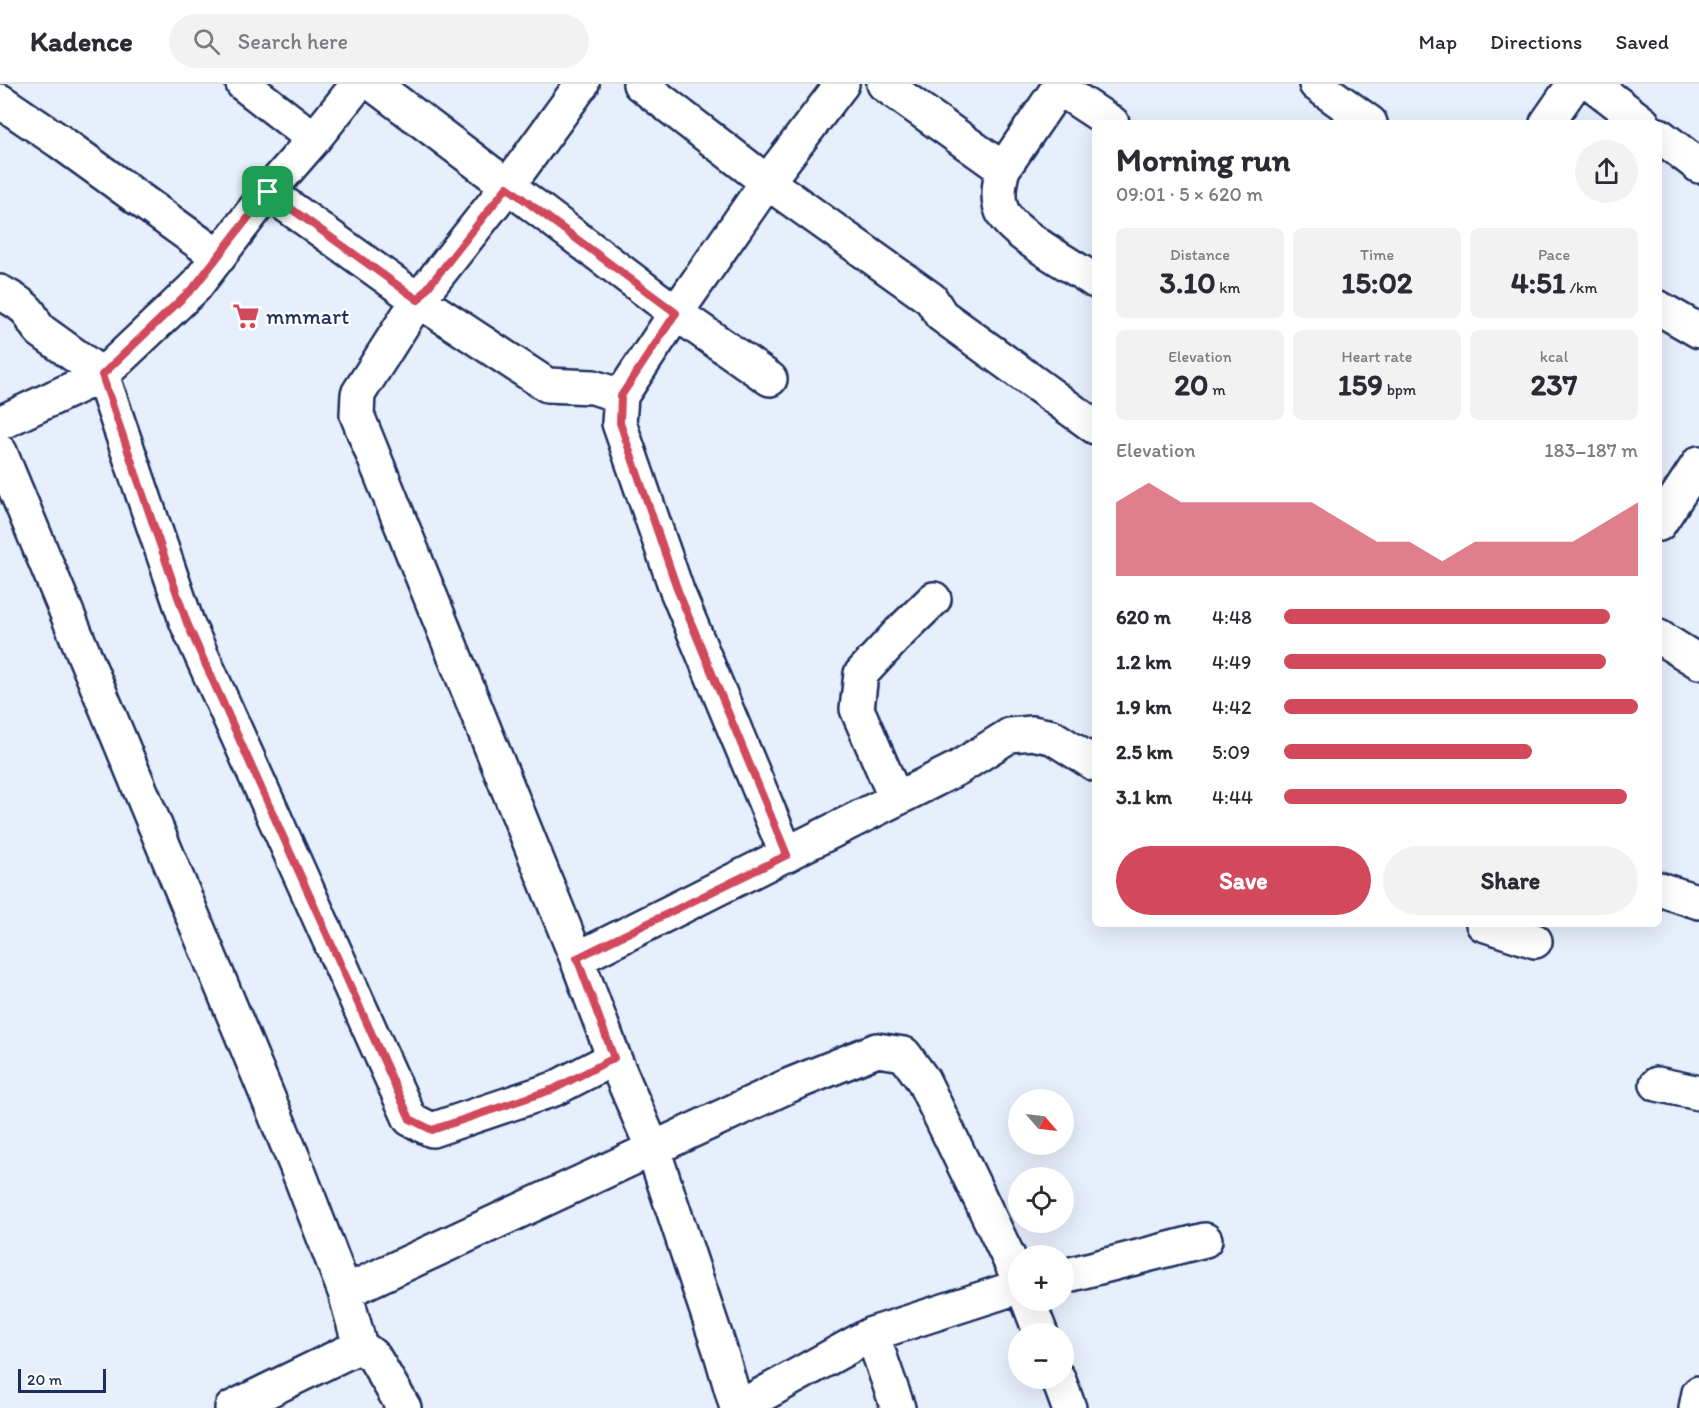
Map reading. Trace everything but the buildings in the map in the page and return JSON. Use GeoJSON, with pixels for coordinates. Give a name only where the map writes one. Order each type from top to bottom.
{"type":"FeatureCollection","features":[{"type":"Feature","properties":{"kind":"street"},"geometry":{"type":"LineString","coordinates":[[243,84],[314,139]]}},
{"type":"Feature","properties":{"kind":"street"},"geometry":{"type":"LineString","coordinates":[[0,423],[102,375],[195,286],[268,192],[358,84]]}},
{"type":"Feature","properties":{"kind":"street"},"geometry":{"type":"LineString","coordinates":[[373,84],[676,313],[770,379]]}},
{"type":"Feature","properties":{"kind":"street"},"geometry":{"type":"LineString","coordinates":[[582,84],[507,187],[418,300],[358,394],[357,415],[577,958],[614,1058],[653,1149],[738,1408],[872,1334],[1008,1290]]}},
{"type":"Feature","properties":{"kind":"street"},"geometry":{"type":"LineString","coordinates":[[640,84],[767,182],[931,299],[941,315],[1092,425]]}},
{"type":"Feature","properties":{"kind":"street"},"geometry":{"type":"LineString","coordinates":[[787,855],[678,591],[620,423],[621,396],[767,182],[842,84]]}},
{"type":"Feature","properties":{"kind":"street"},"geometry":{"type":"LineString","coordinates":[[884,84],[1004,169]]}},
{"type":"Feature","properties":{"kind":"street"},"geometry":{"type":"LineString","coordinates":[[1316,84],[1366,120]]}},
{"type":"Feature","properties":{"kind":"street"},"geometry":{"type":"LineString","coordinates":[[1549,120],[1574,84]]}},
{"type":"Feature","properties":{"kind":"street"},"geometry":{"type":"LineString","coordinates":[[1592,84],[1639,120]]}},
{"type":"Feature","properties":{"kind":"street"},"geometry":{"type":"LineString","coordinates":[[1092,279],[1017,230],[1003,214],[999,182],[1004,169],[1060,86],[1108,120]]}},
{"type":"Feature","properties":{"kind":"street"},"geometry":{"type":"LineString","coordinates":[[0,101],[219,257]]}},
{"type":"Feature","properties":{"kind":"street"},"geometry":{"type":"LineString","coordinates":[[1662,137],[1699,166]]}},
{"type":"Feature","properties":{"kind":"street"},"geometry":{"type":"LineString","coordinates":[[268,192],[418,300],[548,385],[593,387],[621,396]]}},
{"type":"Feature","properties":{"kind":"street"},"geometry":{"type":"LineString","coordinates":[[0,292],[21,305],[41,331],[102,375],[187,623],[410,1119],[432,1130],[554,1089],[614,1058]]}},
{"type":"Feature","properties":{"kind":"street"},"geometry":{"type":"LineString","coordinates":[[1662,310],[1699,331]]}},
{"type":"Feature","properties":{"kind":"street"},"geometry":{"type":"LineString","coordinates":[[0,452],[296,1165],[345,1292],[360,1346],[374,1357],[404,1408]]}},
{"type":"Feature","properties":{"kind":"street"},"geometry":{"type":"LineString","coordinates":[[1662,513],[1670,483],[1699,463]]}},
{"type":"Feature","properties":{"kind":"street"},"geometry":{"type":"LineString","coordinates":[[896,799],[857,709],[861,674],[934,599]]}},
{"type":"Feature","properties":{"kind":"street"},"geometry":{"type":"LineString","coordinates":[[1662,639],[1699,662]]}},
{"type":"Feature","properties":{"kind":"street"},"geometry":{"type":"LineString","coordinates":[[577,958],[958,768],[1010,735],[1032,733],[1052,737],[1092,762]]}},
{"type":"Feature","properties":{"kind":"street"},"geometry":{"type":"LineString","coordinates":[[1662,890],[1699,902]]}},
{"type":"Feature","properties":{"kind":"street"},"geometry":{"type":"LineString","coordinates":[[1493,927],[1535,941]]}},
{"type":"Feature","properties":{"kind":"street"},"geometry":{"type":"LineString","coordinates":[[345,1292],[789,1085],[878,1050],[904,1054],[923,1080],[1008,1256]]}},
{"type":"Feature","properties":{"kind":"street"},"geometry":{"type":"LineString","coordinates":[[1657,1084],[1699,1093]]}},
{"type":"Feature","properties":{"kind":"street"},"geometry":{"type":"LineString","coordinates":[[1074,1273],[1205,1240]]}},
{"type":"Feature","properties":{"kind":"street"},"geometry":{"type":"LineString","coordinates":[[872,1334],[898,1408]]}},
{"type":"Feature","properties":{"kind":"street"},"geometry":{"type":"LineString","coordinates":[[232,1408],[360,1346]]}},
{"type":"Feature","properties":{"kind":"street"},"geometry":{"type":"LineString","coordinates":[[1062,1389],[1069,1408]]}},
{"type":"Feature","properties":{"kind":"street"},"geometry":{"type":"LineString","coordinates":[[1696,1408],[1699,1393]]}},
{"type":"Feature","properties":{"kind":"place","name":"mmmart"},"geometry":{"type":"Point","coordinates":[246,316]}},
{"type":"Feature","properties":{"kind":"route"},"geometry":{"type":"LineString","coordinates":[[507,187],[676,313],[621,396],[620,423],[678,591],[787,855],[577,958],[614,1058],[554,1089],[432,1130],[410,1119],[187,623],[102,375],[195,286],[268,192],[418,300],[507,187]]}}]}
